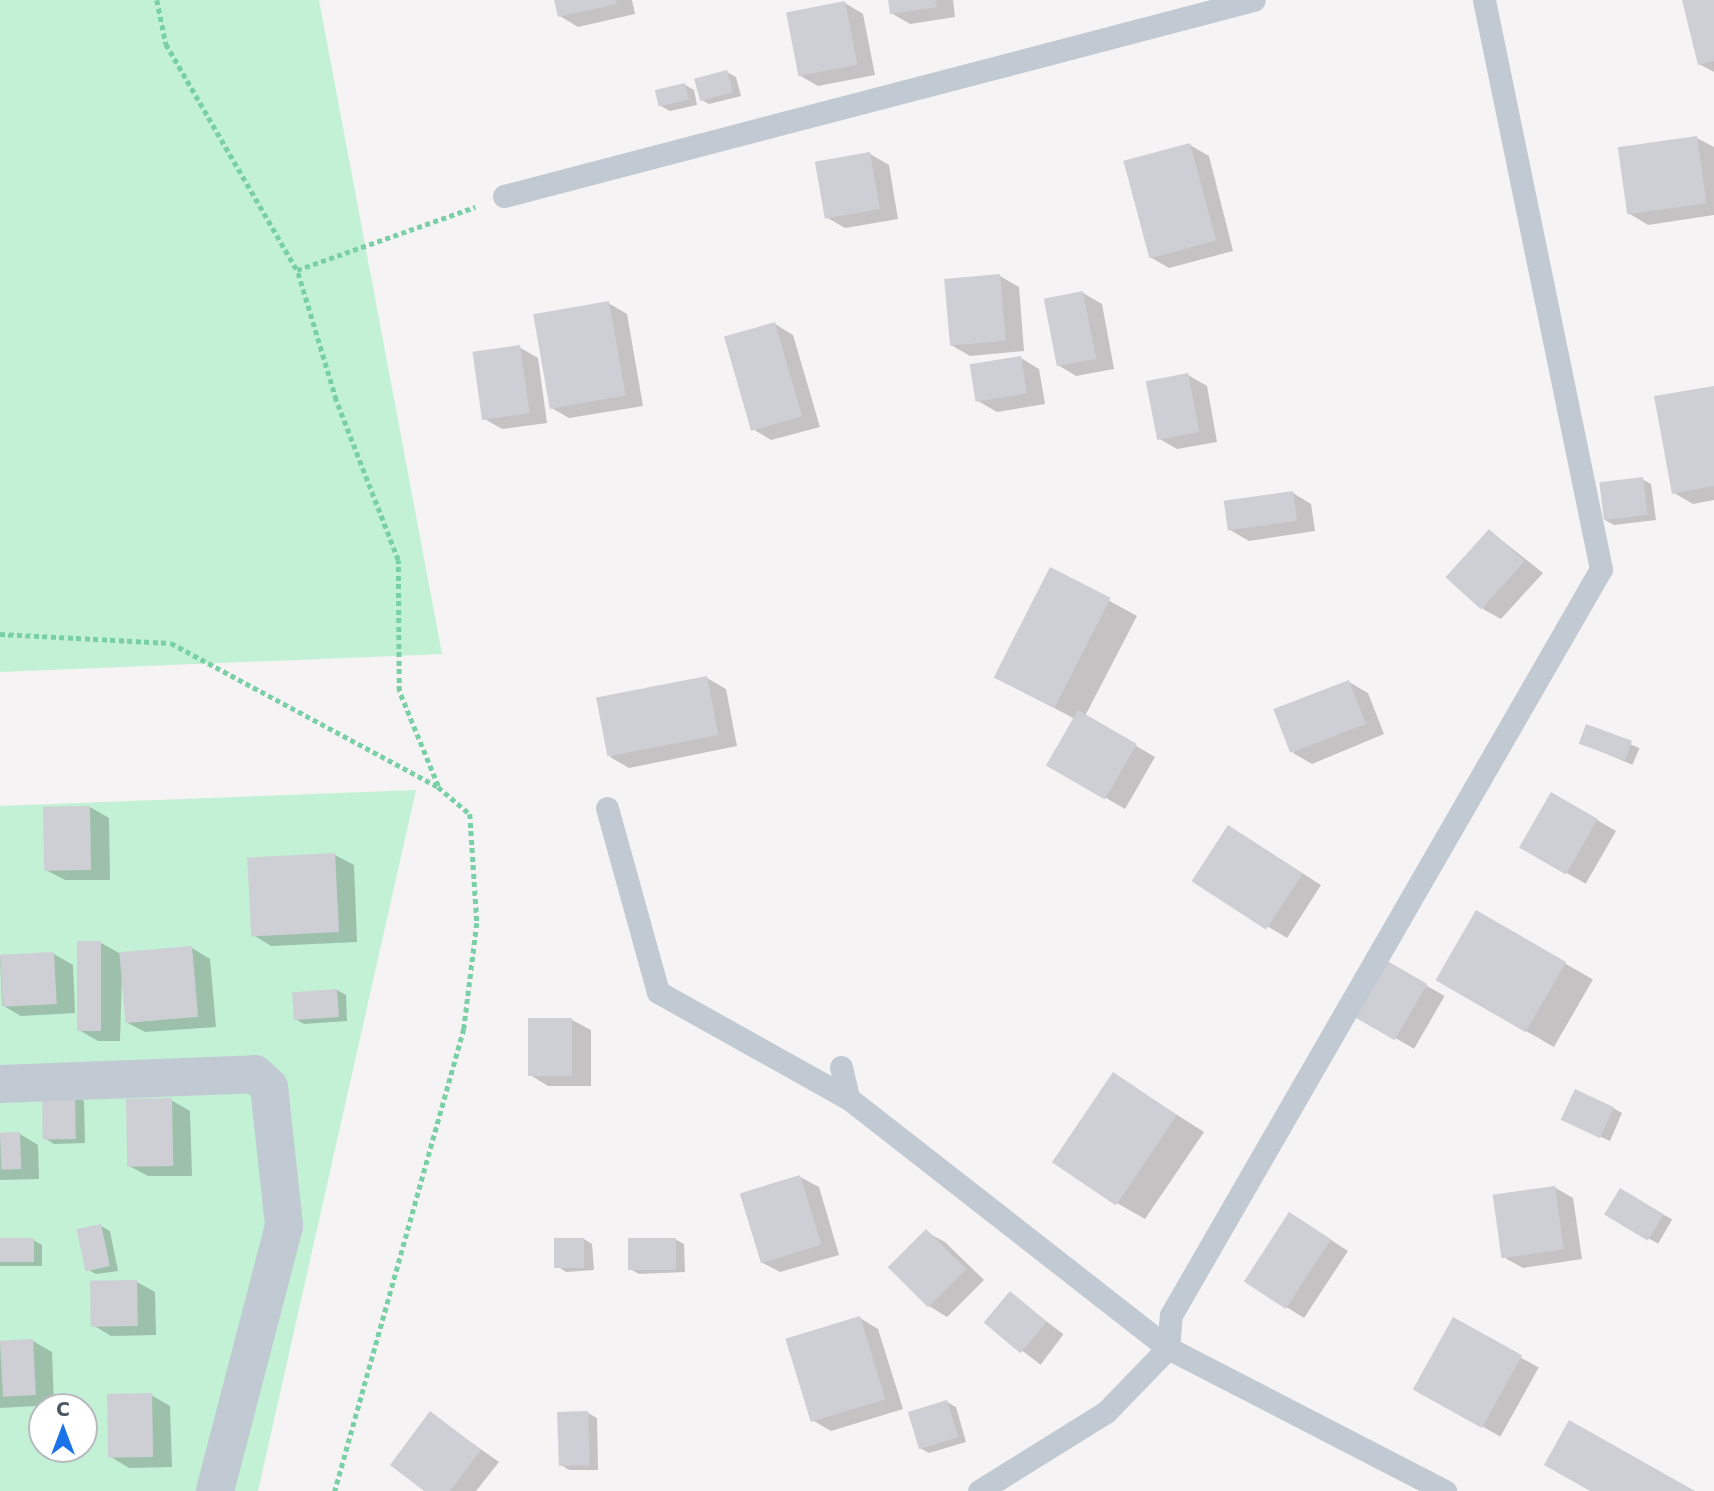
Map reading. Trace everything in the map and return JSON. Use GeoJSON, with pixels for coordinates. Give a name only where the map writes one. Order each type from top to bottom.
{"type":"FeatureCollection","features":[{"type":"Feature","properties":{"kind":"street"},"geometry":{"type":"LineString","coordinates":[[0,1084],[255,1074],[269,1087],[284,1226],[215,1491]]}},
{"type":"Feature","properties":{"kind":"lane"},"geometry":{"type":"LineString","coordinates":[[504,196],[1254,0]]}},
{"type":"Feature","properties":{"kind":"lane"},"geometry":{"type":"LineString","coordinates":[[979,1491],[999,1483],[1106,1412],[1168,1348],[1171,1315],[1601,569],[1484,0]]}},
{"type":"Feature","properties":{"kind":"lane"},"geometry":{"type":"LineString","coordinates":[[607,808],[657,992],[848,1098],[1168,1348],[1445,1491]]}},
{"type":"Feature","properties":{"kind":"lane"},"geometry":{"type":"LineString","coordinates":[[841,1067],[848,1098]]}},
{"type":"Feature","properties":{"kind":"path"},"geometry":{"type":"LineString","coordinates":[[157,0],[166,44],[297,270],[336,400],[398,560],[399,691],[439,787]]}},
{"type":"Feature","properties":{"kind":"path"},"geometry":{"type":"LineString","coordinates":[[297,270],[504,196]]}},
{"type":"Feature","properties":{"kind":"path"},"geometry":{"type":"LineString","coordinates":[[0,634],[172,643],[439,787],[470,814],[477,923],[464,1029],[335,1491]]}},
{"type":"Feature","properties":{"kind":"green space"},"geometry":{"type":"Polygon","coordinates":[[[0,0],[319,0],[442,654],[0,672],[0,0]]]}},
{"type":"Feature","properties":{"kind":"green space"},"geometry":{"type":"Polygon","coordinates":[[[416,790],[258,1491],[0,1491],[0,806],[416,790]]]}},
{"type":"Feature","properties":{"kind":"building"},"geometry":{"type":"Polygon","coordinates":[[[554,0],[616,0],[617,4],[558,17],[554,0]]]}},
{"type":"Feature","properties":{"kind":"building"},"geometry":{"type":"Polygon","coordinates":[[[888,0],[936,0],[937,7],[890,14],[888,0]]]}},
{"type":"Feature","properties":{"kind":"building"},"geometry":{"type":"Polygon","coordinates":[[[1682,0],[1714,0],[1714,61],[1698,65],[1682,0]]]}},
{"type":"Feature","properties":{"kind":"building"},"geometry":{"type":"Polygon","coordinates":[[[845,1],[857,65],[799,76],[786,12],[845,1]]]}},
{"type":"Feature","properties":{"kind":"building"},"geometry":{"type":"Polygon","coordinates":[[[727,70],[733,92],[700,101],[694,79],[727,70]]]}},
{"type":"Feature","properties":{"kind":"building"},"geometry":{"type":"Polygon","coordinates":[[[685,83],[689,100],[659,107],[655,90],[685,83]]]}},
{"type":"Feature","properties":{"kind":"building"},"geometry":{"type":"Polygon","coordinates":[[[1697,136],[1706,203],[1627,214],[1618,147],[1697,136]]]}},
{"type":"Feature","properties":{"kind":"building"},"geometry":{"type":"Polygon","coordinates":[[[1190,143],[1216,241],[1149,258],[1123,161],[1190,143]]]}},
{"type":"Feature","properties":{"kind":"building"},"geometry":{"type":"Polygon","coordinates":[[[870,152],[880,209],[825,219],[815,162],[870,152]]]}},
{"type":"Feature","properties":{"kind":"building"},"geometry":{"type":"Polygon","coordinates":[[[1000,274],[1006,341],[950,346],[944,279],[1000,274]]]}},
{"type":"Feature","properties":{"kind":"building"},"geometry":{"type":"Polygon","coordinates":[[[1083,291],[1096,359],[1057,366],[1044,299],[1083,291]]]}},
{"type":"Feature","properties":{"kind":"building"},"geometry":{"type":"Polygon","coordinates":[[[609,301],[626,396],[550,409],[533,314],[609,301]]]}},
{"type":"Feature","properties":{"kind":"building"},"geometry":{"type":"Polygon","coordinates":[[[775,322],[802,416],[751,431],[724,337],[775,322]]]}},
{"type":"Feature","properties":{"kind":"building"},"geometry":{"type":"Polygon","coordinates":[[[520,345],[530,413],[482,420],[472,352],[520,345]]]}},
{"type":"Feature","properties":{"kind":"building"},"geometry":{"type":"Polygon","coordinates":[[[1021,356],[1027,394],[976,402],[970,364],[1021,356]]]}},
{"type":"Feature","properties":{"kind":"building"},"geometry":{"type":"Polygon","coordinates":[[[1188,373],[1199,432],[1157,440],[1146,381],[1188,373]]]}},
{"type":"Feature","properties":{"kind":"building"},"geometry":{"type":"Polygon","coordinates":[[[1714,386],[1714,486],[1672,494],[1654,396],[1714,386]]]}},
{"type":"Feature","properties":{"kind":"building"},"geometry":{"type":"Polygon","coordinates":[[[1643,477],[1648,515],[1604,520],[1599,482],[1643,477]]]}},
{"type":"Feature","properties":{"kind":"building"},"geometry":{"type":"Polygon","coordinates":[[[1293,491],[1297,521],[1228,530],[1224,501],[1293,491]]]}},
{"type":"Feature","properties":{"kind":"building"},"geometry":{"type":"Polygon","coordinates":[[[1489,529],[1525,561],[1481,609],[1446,577],[1489,529]]]}},
{"type":"Feature","properties":{"kind":"building"},"geometry":{"type":"Polygon","coordinates":[[[1050,567],[1111,598],[1054,708],[994,677],[1050,567]]]}},
{"type":"Feature","properties":{"kind":"building"},"geometry":{"type":"Polygon","coordinates":[[[707,676],[718,735],[608,756],[596,698],[707,676]]]}},
{"type":"Feature","properties":{"kind":"building"},"geometry":{"type":"Polygon","coordinates":[[[1349,680],[1366,724],[1290,753],[1273,709],[1349,680]]]}},
{"type":"Feature","properties":{"kind":"building"},"geometry":{"type":"Polygon","coordinates":[[[1078,710],[1137,744],[1105,799],[1046,765],[1078,710]]]}},
{"type":"Feature","properties":{"kind":"building"},"geometry":{"type":"Polygon","coordinates":[[[1586,724],[1632,741],[1625,760],[1579,744],[1586,724]]]}},
{"type":"Feature","properties":{"kind":"building"},"geometry":{"type":"Polygon","coordinates":[[[1551,792],[1598,819],[1566,874],[1519,847],[1551,792]]]}},
{"type":"Feature","properties":{"kind":"building"},"geometry":{"type":"Polygon","coordinates":[[[90,806],[91,870],[44,871],[43,807],[90,806]]]}},
{"type":"Feature","properties":{"kind":"building"},"geometry":{"type":"Polygon","coordinates":[[[1228,825],[1303,873],[1266,930],[1192,881],[1228,825]]]}},
{"type":"Feature","properties":{"kind":"building"},"geometry":{"type":"Polygon","coordinates":[[[335,853],[339,932],[251,936],[247,858],[335,853]]]}},
{"type":"Feature","properties":{"kind":"building"},"geometry":{"type":"Polygon","coordinates":[[[1476,910],[1566,962],[1526,1032],[1436,980],[1476,910]]]}},
{"type":"Feature","properties":{"kind":"building"},"geometry":{"type":"Polygon","coordinates":[[[77,941],[101,941],[101,1031],[77,1031],[77,941]]]}},
{"type":"Feature","properties":{"kind":"building"},"geometry":{"type":"Polygon","coordinates":[[[192,946],[198,1017],[125,1023],[119,952],[192,946]]]}},
{"type":"Feature","properties":{"kind":"building"},"geometry":{"type":"Polygon","coordinates":[[[54,952],[57,1004],[3,1007],[0,955],[54,952]]]}},
{"type":"Feature","properties":{"kind":"building"},"geometry":{"type":"Polygon","coordinates":[[[1377,955],[1427,984],[1395,1040],[1344,1011],[1377,955]]]}},
{"type":"Feature","properties":{"kind":"building"},"geometry":{"type":"Polygon","coordinates":[[[337,989],[339,1017],[294,1020],[292,992],[337,989]]]}},
{"type":"Feature","properties":{"kind":"building"},"geometry":{"type":"Polygon","coordinates":[[[528,1018],[572,1018],[572,1076],[528,1076],[528,1018]]]}},
{"type":"Feature","properties":{"kind":"building"},"geometry":{"type":"Polygon","coordinates":[[[1113,1072],[1177,1115],[1116,1205],[1052,1162],[1113,1072]]]}},
{"type":"Feature","properties":{"kind":"building"},"geometry":{"type":"Polygon","coordinates":[[[1575,1089],[1614,1107],[1600,1138],[1561,1120],[1575,1089]]]}},
{"type":"Feature","properties":{"kind":"building"},"geometry":{"type":"Polygon","coordinates":[[[75,1094],[76,1139],[43,1140],[42,1095],[75,1094]]]}},
{"type":"Feature","properties":{"kind":"building"},"geometry":{"type":"Polygon","coordinates":[[[172,1098],[173,1166],[127,1167],[126,1099],[172,1098]]]}},
{"type":"Feature","properties":{"kind":"building"},"geometry":{"type":"Polygon","coordinates":[[[20,1132],[21,1169],[1,1170],[0,1133],[20,1132]]]}},
{"type":"Feature","properties":{"kind":"building"},"geometry":{"type":"Polygon","coordinates":[[[800,1175],[821,1245],[761,1263],[740,1193],[800,1175]]]}},
{"type":"Feature","properties":{"kind":"building"},"geometry":{"type":"Polygon","coordinates":[[[1555,1186],[1564,1249],[1502,1258],[1493,1195],[1555,1186]]]}},
{"type":"Feature","properties":{"kind":"building"},"geometry":{"type":"Polygon","coordinates":[[[1620,1188],[1664,1214],[1648,1241],[1604,1215],[1620,1188]]]}},
{"type":"Feature","properties":{"kind":"building"},"geometry":{"type":"Polygon","coordinates":[[[1289,1212],[1331,1239],[1286,1309],[1244,1282],[1289,1212]]]}},
{"type":"Feature","properties":{"kind":"building"},"geometry":{"type":"Polygon","coordinates":[[[101,1224],[110,1266],[85,1271],[77,1229],[101,1224]]]}},
{"type":"Feature","properties":{"kind":"building"},"geometry":{"type":"Polygon","coordinates":[[[926,1229],[966,1269],[928,1307],[888,1267],[926,1229]]]}},
{"type":"Feature","properties":{"kind":"building"},"geometry":{"type":"Polygon","coordinates":[[[0,1238],[34,1238],[34,1262],[0,1262],[0,1238]]]}},
{"type":"Feature","properties":{"kind":"building"},"geometry":{"type":"Polygon","coordinates":[[[554,1238],[584,1238],[584,1268],[554,1268],[554,1238]]]}},
{"type":"Feature","properties":{"kind":"building"},"geometry":{"type":"Polygon","coordinates":[[[628,1238],[676,1238],[676,1270],[628,1270],[628,1238]]]}},
{"type":"Feature","properties":{"kind":"building"},"geometry":{"type":"Polygon","coordinates":[[[137,1280],[138,1326],[91,1327],[90,1281],[137,1280]]]}},
{"type":"Feature","properties":{"kind":"building"},"geometry":{"type":"Polygon","coordinates":[[[1010,1291],[1047,1322],[1020,1353],[984,1322],[1010,1291]]]}},
{"type":"Feature","properties":{"kind":"building"},"geometry":{"type":"Polygon","coordinates":[[[860,1316],[885,1399],[811,1422],[785,1339],[860,1316]]]}},
{"type":"Feature","properties":{"kind":"building"},"geometry":{"type":"Polygon","coordinates":[[[1453,1317],[1522,1355],[1482,1428],[1413,1390],[1453,1317]]]}},
{"type":"Feature","properties":{"kind":"building"},"geometry":{"type":"Polygon","coordinates":[[[33,1339],[36,1393],[3,1397],[0,1341],[33,1339]]]}},
{"type":"Feature","properties":{"kind":"building"},"geometry":{"type":"Polygon","coordinates":[[[152,1393],[153,1457],[108,1458],[107,1394],[152,1393]]]}},
{"type":"Feature","properties":{"kind":"building"},"geometry":{"type":"Polygon","coordinates":[[[947,1400],[958,1437],[919,1449],[908,1412],[947,1400]]]}},
{"type":"Feature","properties":{"kind":"building"},"geometry":{"type":"Polygon","coordinates":[[[430,1411],[481,1450],[450,1491],[424,1491],[390,1465],[430,1411]]]}},
{"type":"Feature","properties":{"kind":"building"},"geometry":{"type":"Polygon","coordinates":[[[588,1411],[590,1465],[559,1466],[557,1412],[588,1411]]]}},
{"type":"Feature","properties":{"kind":"building"},"geometry":{"type":"Polygon","coordinates":[[[1569,1420],[1695,1491],[1590,1491],[1544,1465],[1569,1420]]]}}]}
